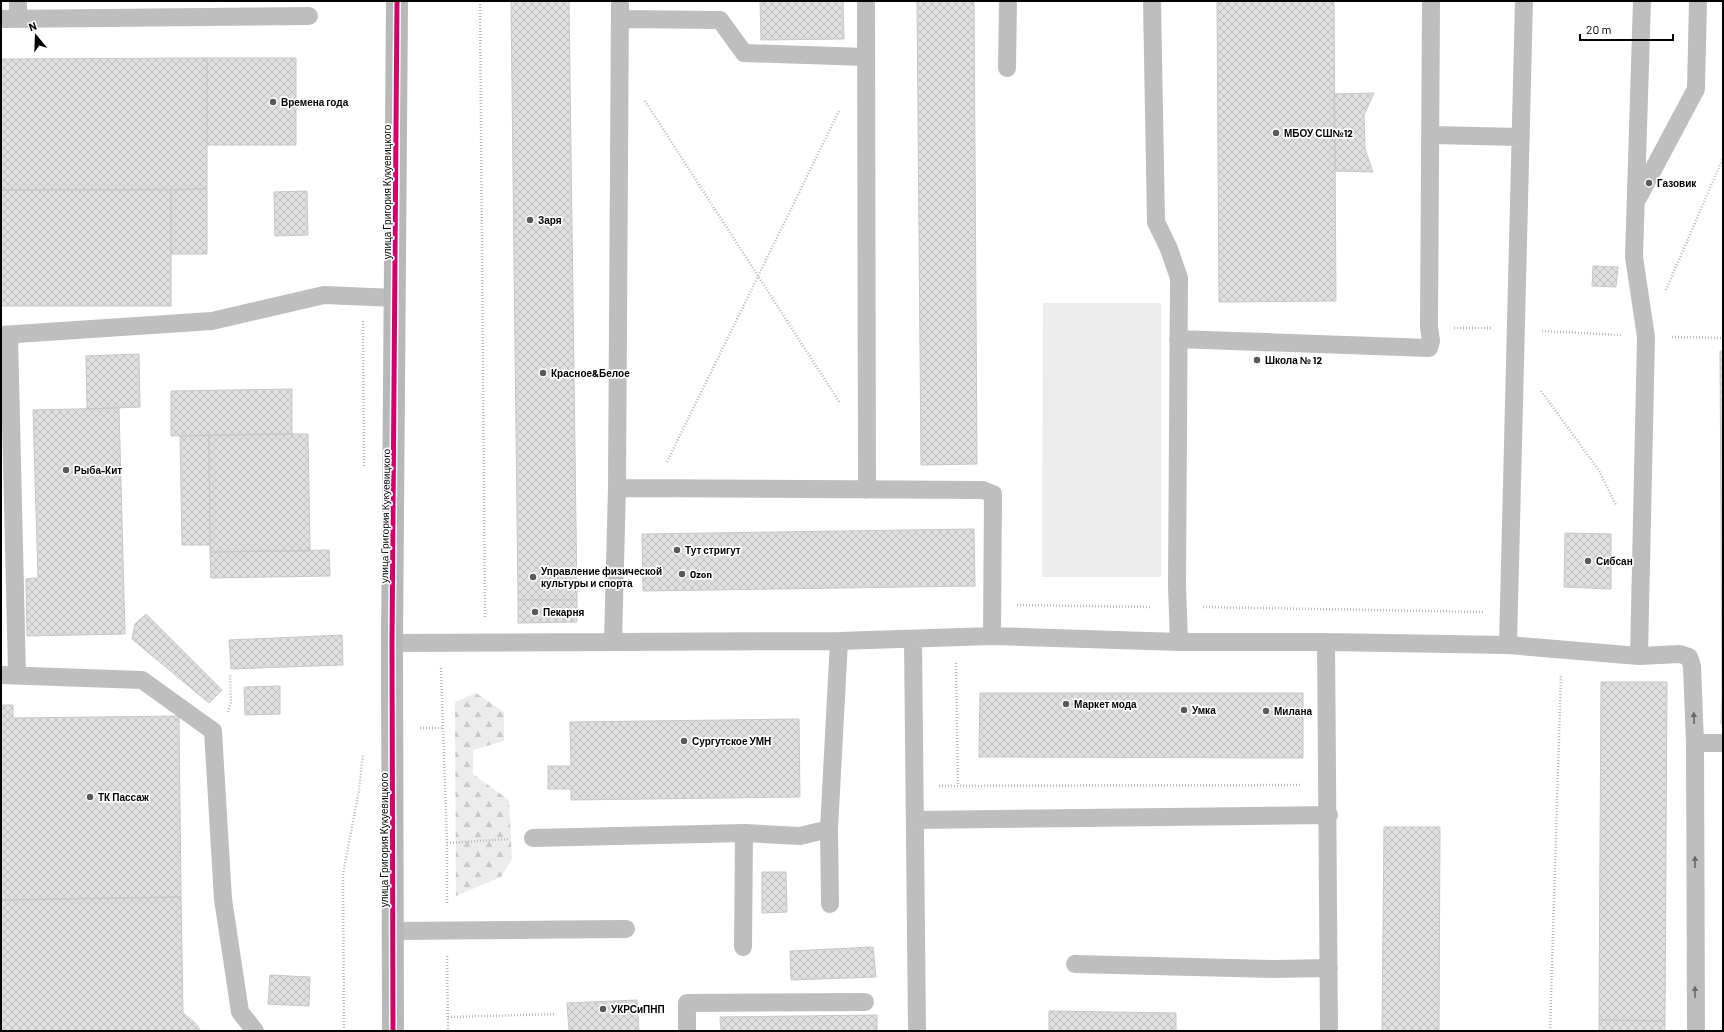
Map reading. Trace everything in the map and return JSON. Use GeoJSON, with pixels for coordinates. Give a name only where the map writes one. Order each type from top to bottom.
{"type":"FeatureCollection","features":[{"type":"Feature","properties":{"kind":"street","name":"улица Григория Кукуевицкого"},"geometry":{"type":"LineString","coordinates":[[393,1031],[392,644],[396,298],[397,1]]}},
{"type":"Feature","properties":{"kind":"lane"},"geometry":{"type":"LineString","coordinates":[[613,641],[617,488],[620,1]]}},
{"type":"Feature","properties":{"kind":"lane"},"geometry":{"type":"LineString","coordinates":[[866,1],[866,490]]}},
{"type":"Feature","properties":{"kind":"lane"},"geometry":{"type":"LineString","coordinates":[[1007,68],[1008,1]]}},
{"type":"Feature","properties":{"kind":"lane"},"geometry":{"type":"LineString","coordinates":[[1152,1],[1156,222],[1169,249],[1179,278],[1179,642]]}},
{"type":"Feature","properties":{"kind":"lane"},"geometry":{"type":"LineString","coordinates":[[1178,339],[1429,348],[1431,341],[1429,327],[1431,1]]}},
{"type":"Feature","properties":{"kind":"lane"},"geometry":{"type":"LineString","coordinates":[[1508,646],[1524,1]]}},
{"type":"Feature","properties":{"kind":"lane"},"geometry":{"type":"LineString","coordinates":[[1639,656],[1646,337],[1634,257],[1642,1]]}},
{"type":"Feature","properties":{"kind":"lane"},"geometry":{"type":"LineString","coordinates":[[1636,203],[1696,89],[1698,1]]}},
{"type":"Feature","properties":{"kind":"lane"},"geometry":{"type":"LineString","coordinates":[[12,13],[309,16]]}},
{"type":"Feature","properties":{"kind":"lane"},"geometry":{"type":"LineString","coordinates":[[621,20],[720,20],[744,53],[866,57]]}},
{"type":"Feature","properties":{"kind":"lane"},"geometry":{"type":"LineString","coordinates":[[1430,135],[1521,137]]}},
{"type":"Feature","properties":{"kind":"lane"},"geometry":{"type":"LineString","coordinates":[[255,1031],[240,1012],[223,899],[213,731],[142,680],[9,675],[5,335],[212,321],[324,295],[396,298]]}},
{"type":"Feature","properties":{"kind":"lane"},"geometry":{"type":"LineString","coordinates":[[617,488],[983,490],[993,494],[992,636]]}},
{"type":"Feature","properties":{"kind":"lane"},"geometry":{"type":"LineString","coordinates":[[392,644],[613,641],[839,641],[913,640],[992,636],[1179,642],[1326,642],[1508,646],[1639,656],[1680,654],[1689,657],[1692,666],[1695,743],[1696,1031]]}},
{"type":"Feature","properties":{"kind":"lane"},"geometry":{"type":"LineString","coordinates":[[913,640],[917,1031]]}},
{"type":"Feature","properties":{"kind":"lane"},"geometry":{"type":"LineString","coordinates":[[830,904],[829,829],[839,641]]}},
{"type":"Feature","properties":{"kind":"lane"},"geometry":{"type":"LineString","coordinates":[[1326,642],[1329,815],[1329,1031]]}},
{"type":"Feature","properties":{"kind":"lane"},"geometry":{"type":"LineString","coordinates":[[1695,743],[1723,743]]}},
{"type":"Feature","properties":{"kind":"lane"},"geometry":{"type":"LineString","coordinates":[[915,820],[1329,815]]}},
{"type":"Feature","properties":{"kind":"lane"},"geometry":{"type":"LineString","coordinates":[[533,838],[744,833],[800,836],[829,829]]}},
{"type":"Feature","properties":{"kind":"lane"},"geometry":{"type":"LineString","coordinates":[[743,947],[744,833]]}},
{"type":"Feature","properties":{"kind":"lane"},"geometry":{"type":"LineString","coordinates":[[393,930],[626,929]]}},
{"type":"Feature","properties":{"kind":"lane"},"geometry":{"type":"LineString","coordinates":[[1075,964],[1274,969],[1329,968]]}},
{"type":"Feature","properties":{"kind":"lane"},"geometry":{"type":"LineString","coordinates":[[687,1031],[687,1003],[865,1002]]}},
{"type":"Feature","properties":{"kind":"path"},"geometry":{"type":"LineString","coordinates":[[480,1],[485,642]]}},
{"type":"Feature","properties":{"kind":"path"},"geometry":{"type":"LineString","coordinates":[[620,62],[841,403]]}},
{"type":"Feature","properties":{"kind":"path"},"geometry":{"type":"LineString","coordinates":[[654,488],[842,106]]}},
{"type":"Feature","properties":{"kind":"path"},"geometry":{"type":"LineString","coordinates":[[1664,294],[1723,158]]}},
{"type":"Feature","properties":{"kind":"path"},"geometry":{"type":"LineString","coordinates":[[1429,327],[1516,329],[1646,337],[1723,338]]}},
{"type":"Feature","properties":{"kind":"path"},"geometry":{"type":"LineString","coordinates":[[1515,355],[1598,469],[1620,512]]}},
{"type":"Feature","properties":{"kind":"path"},"geometry":{"type":"LineString","coordinates":[[993,605],[1485,612]]}},
{"type":"Feature","properties":{"kind":"path"},"geometry":{"type":"LineString","coordinates":[[955,638],[958,786]]}},
{"type":"Feature","properties":{"kind":"path"},"geometry":{"type":"LineString","coordinates":[[440,643],[447,843],[448,1031]]}},
{"type":"Feature","properties":{"kind":"path"},"geometry":{"type":"LineString","coordinates":[[1550,1031],[1561,650]]}},
{"type":"Feature","properties":{"kind":"path"},"geometry":{"type":"LineString","coordinates":[[213,731],[227,715],[231,702],[230,674]]}},
{"type":"Feature","properties":{"kind":"path"},"geometry":{"type":"LineString","coordinates":[[344,1031],[343,874],[359,790],[363,752]]}},
{"type":"Feature","properties":{"kind":"path"},"geometry":{"type":"LineString","coordinates":[[914,786],[1328,785]]}},
{"type":"Feature","properties":{"kind":"path"},"geometry":{"type":"LineString","coordinates":[[447,843],[533,838]]}},
{"type":"Feature","properties":{"kind":"path"},"geometry":{"type":"LineString","coordinates":[[448,1017],[556,1014]]}},
{"type":"Feature","properties":{"kind":"green space"},"geometry":{"type":"Polygon","coordinates":[[[1043,303],[1161,303],[1161,577],[1042,577],[1043,303]]]}},
{"type":"Feature","properties":{"kind":"green space"},"geometry":{"type":"Polygon","coordinates":[[[476,693],[504,712],[504,741],[473,750],[473,774],[509,800],[512,859],[501,877],[456,896],[455,702],[476,693]]]}},
{"type":"Feature","properties":{"kind":"building"},"geometry":{"type":"Polygon","coordinates":[[[511,1],[569,1],[577,600],[518,600],[511,1]]]}},
{"type":"Feature","properties":{"kind":"building"},"geometry":{"type":"Polygon","coordinates":[[[760,1],[843,1],[844,39],[761,40],[760,1]]]}},
{"type":"Feature","properties":{"kind":"building"},"geometry":{"type":"Polygon","coordinates":[[[917,1],[974,1],[977,464],[921,465],[917,1]]]}},
{"type":"Feature","properties":{"kind":"building","name":"МБОУ СШ№12"},"geometry":{"type":"Polygon","coordinates":[[[1217,1],[1334,1],[1336,301],[1219,302],[1217,1]]]}},
{"type":"Feature","properties":{"kind":"building"},"geometry":{"type":"Polygon","coordinates":[[[207,58],[207,189],[1,190],[1,59],[207,58]]]}},
{"type":"Feature","properties":{"kind":"building"},"geometry":{"type":"Polygon","coordinates":[[[207,58],[296,58],[296,145],[207,145],[207,58]]]}},
{"type":"Feature","properties":{"kind":"building"},"geometry":{"type":"Polygon","coordinates":[[[1374,93],[1364,115],[1365,149],[1373,172],[1335,171],[1334,94],[1374,93]]]}},
{"type":"Feature","properties":{"kind":"building"},"geometry":{"type":"Polygon","coordinates":[[[207,189],[207,254],[171,254],[171,190],[207,189]]]}},
{"type":"Feature","properties":{"kind":"building"},"geometry":{"type":"Polygon","coordinates":[[[1,190],[171,190],[171,306],[1,306],[1,190]]]}},
{"type":"Feature","properties":{"kind":"building"},"geometry":{"type":"Polygon","coordinates":[[[307,191],[308,235],[275,236],[274,192],[307,191]]]}},
{"type":"Feature","properties":{"kind":"building"},"geometry":{"type":"Polygon","coordinates":[[[1593,266],[1618,267],[1616,287],[1592,286],[1593,266]]]}},
{"type":"Feature","properties":{"kind":"building"},"geometry":{"type":"Polygon","coordinates":[[[1720,351],[1723,351],[1723,697],[1722,697],[1720,351]]]}},
{"type":"Feature","properties":{"kind":"building"},"geometry":{"type":"Polygon","coordinates":[[[139,354],[140,407],[87,409],[86,356],[139,354]]]}},
{"type":"Feature","properties":{"kind":"building"},"geometry":{"type":"Polygon","coordinates":[[[292,389],[292,434],[171,436],[171,391],[292,389]]]}},
{"type":"Feature","properties":{"kind":"building"},"geometry":{"type":"Polygon","coordinates":[[[119,408],[125,634],[27,636],[26,579],[38,578],[33,410],[119,408]]]}},
{"type":"Feature","properties":{"kind":"building"},"geometry":{"type":"Polygon","coordinates":[[[308,434],[310,551],[210,552],[209,435],[308,434]]]}},
{"type":"Feature","properties":{"kind":"building"},"geometry":{"type":"Polygon","coordinates":[[[209,435],[210,545],[182,545],[180,436],[209,435]]]}},
{"type":"Feature","properties":{"kind":"building"},"geometry":{"type":"Polygon","coordinates":[[[974,529],[975,586],[643,591],[642,534],[974,529]]]}},
{"type":"Feature","properties":{"kind":"building","name":"Сибсан"},"geometry":{"type":"Polygon","coordinates":[[[1565,533],[1611,534],[1611,589],[1564,587],[1565,533]]]}},
{"type":"Feature","properties":{"kind":"building"},"geometry":{"type":"Polygon","coordinates":[[[329,550],[330,576],[211,578],[210,552],[329,550]]]}},
{"type":"Feature","properties":{"kind":"building"},"geometry":{"type":"Polygon","coordinates":[[[518,600],[577,600],[577,622],[518,623],[518,600]]]}},
{"type":"Feature","properties":{"kind":"building"},"geometry":{"type":"Polygon","coordinates":[[[146,614],[222,690],[209,703],[132,639],[135,624],[146,614]]]}},
{"type":"Feature","properties":{"kind":"building"},"geometry":{"type":"Polygon","coordinates":[[[342,635],[343,665],[231,669],[229,640],[342,635]]]}},
{"type":"Feature","properties":{"kind":"building"},"geometry":{"type":"Polygon","coordinates":[[[1601,682],[1667,682],[1665,1021],[1599,1020],[1601,682]]]}},
{"type":"Feature","properties":{"kind":"building"},"geometry":{"type":"Polygon","coordinates":[[[280,686],[280,714],[245,715],[244,687],[280,686]]]}},
{"type":"Feature","properties":{"kind":"building"},"geometry":{"type":"Polygon","coordinates":[[[980,693],[1303,693],[1303,758],[979,757],[980,693]]]}},
{"type":"Feature","properties":{"kind":"building"},"geometry":{"type":"Polygon","coordinates":[[[1722,697],[1723,724],[1721,724],[1722,697]]]}},
{"type":"Feature","properties":{"kind":"building","name":"ТК Пассаж"},"geometry":{"type":"Polygon","coordinates":[[[1,705],[13,705],[13,718],[179,716],[181,897],[1,900],[1,705]]]}},
{"type":"Feature","properties":{"kind":"building"},"geometry":{"type":"Polygon","coordinates":[[[799,719],[800,797],[571,800],[571,789],[548,789],[548,766],[571,766],[570,722],[799,719]]]}},
{"type":"Feature","properties":{"kind":"building"},"geometry":{"type":"Polygon","coordinates":[[[1384,827],[1440,827],[1439,1031],[1382,1031],[1384,827]]]}},
{"type":"Feature","properties":{"kind":"building"},"geometry":{"type":"Polygon","coordinates":[[[762,872],[786,872],[787,912],[762,913],[762,872]]]}},
{"type":"Feature","properties":{"kind":"building"},"geometry":{"type":"Polygon","coordinates":[[[181,897],[183,1013],[195,1023],[201,1031],[1,1031],[1,900],[181,897]]]}},
{"type":"Feature","properties":{"kind":"building"},"geometry":{"type":"Polygon","coordinates":[[[873,947],[876,977],[791,980],[790,951],[873,947]]]}},
{"type":"Feature","properties":{"kind":"building"},"geometry":{"type":"Polygon","coordinates":[[[270,975],[310,977],[309,1006],[268,1004],[270,975]]]}},
{"type":"Feature","properties":{"kind":"building","name":"УКРСиПНП"},"geometry":{"type":"Polygon","coordinates":[[[637,1000],[639,1031],[569,1031],[567,1003],[637,1000]]]}},
{"type":"Feature","properties":{"kind":"building"},"geometry":{"type":"Polygon","coordinates":[[[1049,1011],[1176,1013],[1176,1031],[1049,1031],[1049,1011]]]}},
{"type":"Feature","properties":{"kind":"building"},"geometry":{"type":"Polygon","coordinates":[[[877,1015],[877,1031],[721,1031],[720,1017],[877,1015]]]}},
{"type":"Feature","properties":{"kind":"building"},"geometry":{"type":"Polygon","coordinates":[[[1599,1020],[1665,1021],[1665,1031],[1599,1031],[1599,1020]]]}},
{"type":"Feature","properties":{"kind":"cycle path"},"geometry":{"type":"LineString","coordinates":[[393,1031],[392,643],[397,1]]}},
{"type":"Feature","properties":{"kind":"place","name":"Времена года"},"geometry":{"type":"Point","coordinates":[273,102]}},
{"type":"Feature","properties":{"kind":"place","name":"МБОУ СШ№12"},"geometry":{"type":"Point","coordinates":[1276,133]}},
{"type":"Feature","properties":{"kind":"place","name":"Газовик"},"geometry":{"type":"Point","coordinates":[1649,183]}},
{"type":"Feature","properties":{"kind":"place","name":"Заря"},"geometry":{"type":"Point","coordinates":[530,220]}},
{"type":"Feature","properties":{"kind":"place","name":"Школа № 12"},"geometry":{"type":"Point","coordinates":[1257,360]}},
{"type":"Feature","properties":{"kind":"place","name":"Красное&Белое"},"geometry":{"type":"Point","coordinates":[543,373]}},
{"type":"Feature","properties":{"kind":"place","name":"Рыба-Кит"},"geometry":{"type":"Point","coordinates":[66,470]}},
{"type":"Feature","properties":{"kind":"place","name":"Тут стригут"},"geometry":{"type":"Point","coordinates":[677,550]}},
{"type":"Feature","properties":{"kind":"place","name":"Сибсан"},"geometry":{"type":"Point","coordinates":[1588,561]}},
{"type":"Feature","properties":{"kind":"place","name":"Ozon"},"geometry":{"type":"Point","coordinates":[682,574]}},
{"type":"Feature","properties":{"kind":"place","name":"Управление физической культуры и спорта"},"geometry":{"type":"Point","coordinates":[533,577]}},
{"type":"Feature","properties":{"kind":"place","name":"Пекарня"},"geometry":{"type":"Point","coordinates":[535,612]}},
{"type":"Feature","properties":{"kind":"place","name":"Маркет мода"},"geometry":{"type":"Point","coordinates":[1066,704]}},
{"type":"Feature","properties":{"kind":"place","name":"Умка"},"geometry":{"type":"Point","coordinates":[1184,710]}},
{"type":"Feature","properties":{"kind":"place","name":"Милана"},"geometry":{"type":"Point","coordinates":[1266,711]}},
{"type":"Feature","properties":{"kind":"place","name":"Сургутское УМН"},"geometry":{"type":"Point","coordinates":[684,741]}},
{"type":"Feature","properties":{"kind":"place","name":"ТК Пассаж"},"geometry":{"type":"Point","coordinates":[90,797]}},
{"type":"Feature","properties":{"kind":"place","name":"УКРСиПНП"},"geometry":{"type":"Point","coordinates":[603,1009]}}]}
